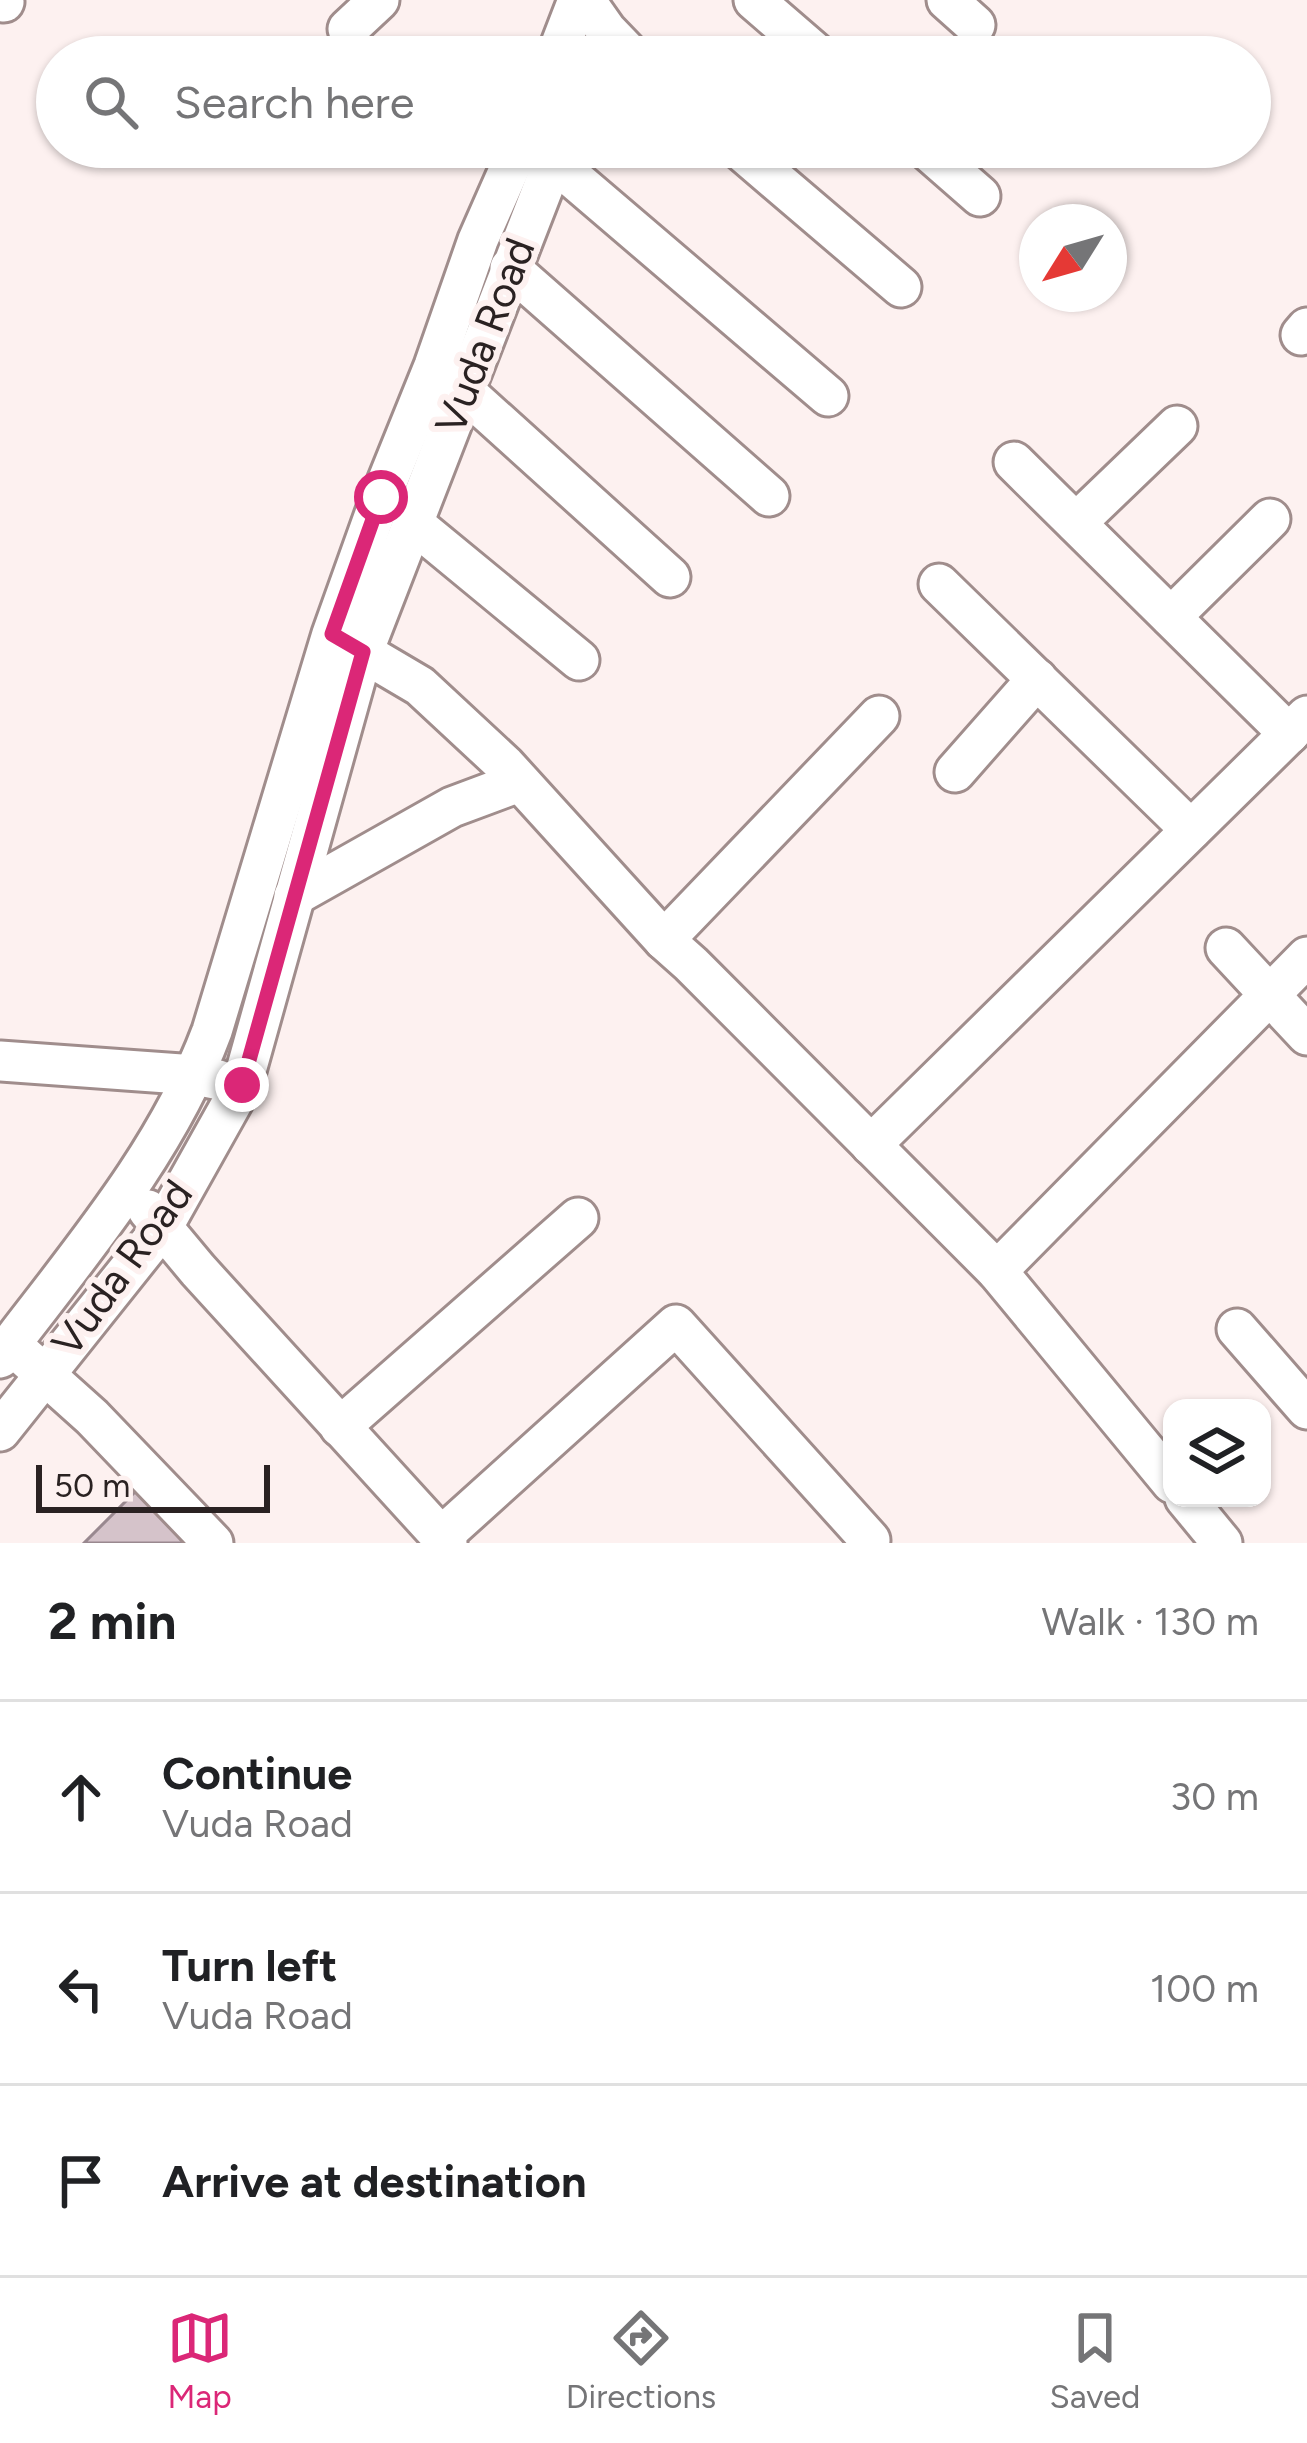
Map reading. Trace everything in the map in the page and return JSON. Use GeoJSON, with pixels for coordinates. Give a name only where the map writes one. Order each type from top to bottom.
{"type":"FeatureCollection","features":[{"type":"Feature","properties":{"kind":"street"},"geometry":{"type":"LineString","coordinates":[[348,28],[379,0]]}},
{"type":"Feature","properties":{"kind":"street"},"geometry":{"type":"LineString","coordinates":[[754,0],[796,36]]}},
{"type":"Feature","properties":{"kind":"street","name":"Vuda Road"},"geometry":{"type":"LineString","coordinates":[[0,1431],[180,1249],[242,1085],[295,896],[381,497],[478,240],[532,168]]}},
{"type":"Feature","properties":{"kind":"street","name":"Vuda Road"},"geometry":{"type":"LineString","coordinates":[[5,1351],[130,1186],[195,1075],[348,643],[414,524],[510,268],[539,168]]}},
{"type":"Feature","properties":{"kind":"street"},"geometry":{"type":"LineString","coordinates":[[563,168],[828,396]]}},
{"type":"Feature","properties":{"kind":"street"},"geometry":{"type":"LineString","coordinates":[[761,168],[901,287]]}},
{"type":"Feature","properties":{"kind":"street"},"geometry":{"type":"LineString","coordinates":[[948,168],[980,196]]}},
{"type":"Feature","properties":{"kind":"street"},"geometry":{"type":"LineString","coordinates":[[510,268],[769,496]]}},
{"type":"Feature","properties":{"kind":"street"},"geometry":{"type":"LineString","coordinates":[[463,390],[670,577]]}},
{"type":"Feature","properties":{"kind":"street"},"geometry":{"type":"LineString","coordinates":[[1076,523],[1177,426]]}},
{"type":"Feature","properties":{"kind":"street"},"geometry":{"type":"LineString","coordinates":[[871,1145],[1298,725],[1171,617],[1014,462]]}},
{"type":"Feature","properties":{"kind":"street"},"geometry":{"type":"LineString","coordinates":[[1171,617],[1270,519]]}},
{"type":"Feature","properties":{"kind":"street"},"geometry":{"type":"LineString","coordinates":[[414,524],[579,660]]}},
{"type":"Feature","properties":{"kind":"street"},"geometry":{"type":"LineString","coordinates":[[939,584],[1191,830]]}},
{"type":"Feature","properties":{"kind":"street"},"geometry":{"type":"LineString","coordinates":[[348,643],[420,686],[505,765],[664,940],[997,1271],[1163,1472]]}},
{"type":"Feature","properties":{"kind":"street"},"geometry":{"type":"LineString","coordinates":[[955,772],[1037,679]]}},
{"type":"Feature","properties":{"kind":"street"},"geometry":{"type":"LineString","coordinates":[[664,940],[879,716]]}},
{"type":"Feature","properties":{"kind":"street"},"geometry":{"type":"LineString","coordinates":[[295,896],[452,807],[530,794]]}},
{"type":"Feature","properties":{"kind":"street"},"geometry":{"type":"LineString","coordinates":[[1226,948],[1307,1035]]}},
{"type":"Feature","properties":{"kind":"street"},"geometry":{"type":"LineString","coordinates":[[997,1271],[1307,958]]}},
{"type":"Feature","properties":{"kind":"street"},"geometry":{"type":"LineString","coordinates":[[0,1060],[195,1075],[242,1085]]}},
{"type":"Feature","properties":{"kind":"street"},"geometry":{"type":"LineString","coordinates":[[130,1186],[180,1249],[444,1540],[676,1325],[870,1540],[866,1543]]}},
{"type":"Feature","properties":{"kind":"street"},"geometry":{"type":"LineString","coordinates":[[340,1427],[578,1218]]}},
{"type":"Feature","properties":{"kind":"street"},"geometry":{"type":"LineString","coordinates":[[1237,1330],[1307,1409]]}},
{"type":"Feature","properties":{"kind":"street"},"geometry":{"type":"LineString","coordinates":[[5,1351],[52,1380],[213,1543]]}},
{"type":"Feature","properties":{"kind":"street"},"geometry":{"type":"LineString","coordinates":[[1192,1507],[1219,1542]]}},
{"type":"Feature","properties":{"kind":"building"},"geometry":{"type":"Polygon","coordinates":[[[137,1490],[184,1543],[84,1543],[137,1490]]]}},
{"type":"Feature","properties":{"kind":"route"},"geometry":{"type":"LineString","coordinates":[[242,1085],[363,652],[332,634],[381,497]]}}]}
